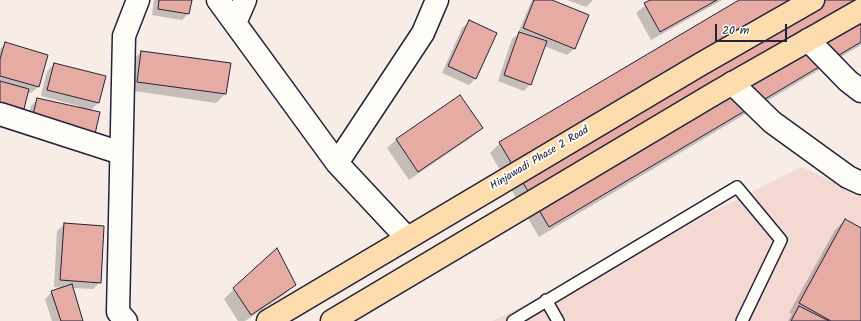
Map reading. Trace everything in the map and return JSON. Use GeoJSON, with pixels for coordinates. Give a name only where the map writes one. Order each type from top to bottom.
{"type":"FeatureCollection","features":[{"type":"Feature","properties":{"kind":"main road","name":"Hinjawadi Phase 2 Road"},"geometry":{"type":"LineString","coordinates":[[268,321],[701,64],[814,0]]}},
{"type":"Feature","properties":{"kind":"main road"},"geometry":{"type":"LineString","coordinates":[[332,321],[732,83],[861,10]]}},
{"type":"Feature","properties":{"kind":"street"},"geometry":{"type":"LineString","coordinates":[[126,321],[118,312],[124,36],[138,0]]}},
{"type":"Feature","properties":{"kind":"street"},"geometry":{"type":"LineString","coordinates":[[218,0],[337,163],[407,238]]}},
{"type":"Feature","properties":{"kind":"street"},"geometry":{"type":"LineString","coordinates":[[235,23],[245,0]]}},
{"type":"Feature","properties":{"kind":"street"},"geometry":{"type":"LineString","coordinates":[[337,163],[423,33],[437,0]]}},
{"type":"Feature","properties":{"kind":"street"},"geometry":{"type":"LineString","coordinates":[[808,40],[848,81],[861,91]]}},
{"type":"Feature","properties":{"kind":"street"},"geometry":{"type":"LineString","coordinates":[[732,83],[772,122],[848,177],[861,183]]}},
{"type":"Feature","properties":{"kind":"street"},"geometry":{"type":"LineString","coordinates":[[0,114],[121,153]]}},
{"type":"Feature","properties":{"kind":"lane"},"geometry":{"type":"LineString","coordinates":[[512,321],[737,187],[781,240],[742,321]]}},
{"type":"Feature","properties":{"kind":"lane"},"geometry":{"type":"LineString","coordinates":[[546,300],[558,321]]}},
{"type":"Feature","properties":{"kind":"shaded area"},"geometry":{"type":"Polygon","coordinates":[[[802,167],[861,195],[861,321],[492,321],[802,167]]]}},
{"type":"Feature","properties":{"kind":"building"},"geometry":{"type":"Polygon","coordinates":[[[159,0],[192,0],[189,14],[158,9],[159,0]]]}},
{"type":"Feature","properties":{"kind":"building"},"geometry":{"type":"Polygon","coordinates":[[[534,0],[552,0],[589,15],[575,49],[523,28],[534,0]]]}},
{"type":"Feature","properties":{"kind":"building"},"geometry":{"type":"Polygon","coordinates":[[[650,0],[717,0],[660,32],[644,3],[650,0]]]}},
{"type":"Feature","properties":{"kind":"building"},"geometry":{"type":"Polygon","coordinates":[[[739,0],[861,0],[861,42],[549,227],[499,142],[739,0]]]}},
{"type":"Feature","properties":{"kind":"building"},"geometry":{"type":"Polygon","coordinates":[[[469,20],[497,33],[476,79],[448,66],[469,20]]]}},
{"type":"Feature","properties":{"kind":"building"},"geometry":{"type":"Polygon","coordinates":[[[519,32],[547,41],[531,85],[504,75],[519,32]]]}},
{"type":"Feature","properties":{"kind":"building"},"geometry":{"type":"Polygon","coordinates":[[[5,42],[48,55],[39,87],[0,76],[0,59],[5,42]]]}},
{"type":"Feature","properties":{"kind":"building"},"geometry":{"type":"Polygon","coordinates":[[[141,51],[231,63],[226,94],[137,82],[141,51]]]}},
{"type":"Feature","properties":{"kind":"building"},"geometry":{"type":"Polygon","coordinates":[[[54,63],[106,76],[99,103],[47,90],[54,63]]]}},
{"type":"Feature","properties":{"kind":"building"},"geometry":{"type":"Polygon","coordinates":[[[0,81],[29,89],[24,109],[0,103],[0,81]]]}},
{"type":"Feature","properties":{"kind":"building"},"geometry":{"type":"Polygon","coordinates":[[[460,95],[483,128],[418,172],[396,139],[460,95]]]}},
{"type":"Feature","properties":{"kind":"building"},"geometry":{"type":"Polygon","coordinates":[[[37,98],[100,112],[95,134],[32,119],[37,98]]]}},
{"type":"Feature","properties":{"kind":"building"},"geometry":{"type":"Polygon","coordinates":[[[845,219],[861,228],[861,321],[831,321],[799,303],[845,219]]]}},
{"type":"Feature","properties":{"kind":"building"},"geometry":{"type":"Polygon","coordinates":[[[64,223],[104,226],[101,283],[60,280],[64,223]]]}},
{"type":"Feature","properties":{"kind":"building"},"geometry":{"type":"Polygon","coordinates":[[[277,248],[296,285],[251,315],[233,288],[277,248]]]}},
{"type":"Feature","properties":{"kind":"building"},"geometry":{"type":"Polygon","coordinates":[[[72,284],[83,321],[61,321],[51,291],[72,284]]]}},
{"type":"Feature","properties":{"kind":"building"},"geometry":{"type":"Polygon","coordinates":[[[799,306],[829,321],[791,321],[799,306]]]}}]}
